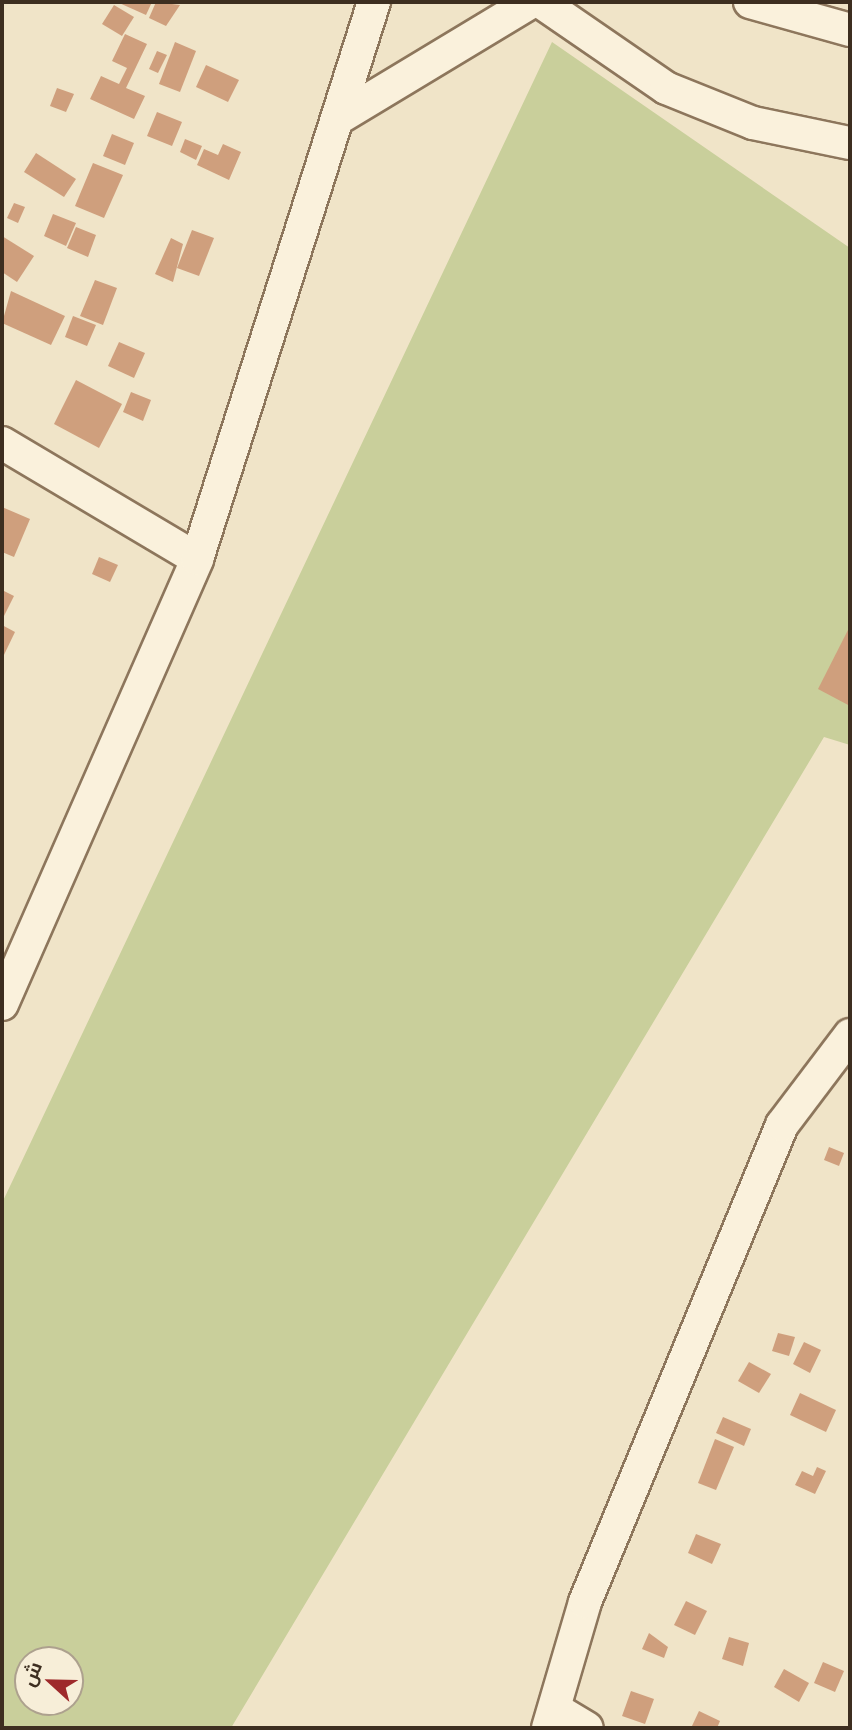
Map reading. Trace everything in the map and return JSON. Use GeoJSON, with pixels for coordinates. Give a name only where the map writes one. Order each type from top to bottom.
{"type":"FeatureCollection","features":[{"type":"Feature","properties":{"kind":"street"},"geometry":{"type":"LineString","coordinates":[[2,1004],[197,559],[374,2]]}},
{"type":"Feature","properties":{"kind":"street"},"geometry":{"type":"LineString","coordinates":[[337,119],[531,2]]}},
{"type":"Feature","properties":{"kind":"street"},"geometry":{"type":"LineString","coordinates":[[541,2],[666,88],[752,123],[850,143]]}},
{"type":"Feature","properties":{"kind":"street"},"geometry":{"type":"LineString","coordinates":[[750,2],[850,30]]}},
{"type":"Feature","properties":{"kind":"street"},"geometry":{"type":"LineString","coordinates":[[2,443],[197,559]]}},
{"type":"Feature","properties":{"kind":"street"},"geometry":{"type":"LineString","coordinates":[[587,1728],[552,1719],[585,1602],[782,1125],[850,1035]]}},
{"type":"Feature","properties":{"kind":"green space"},"geometry":{"type":"Polygon","coordinates":[[[552,42],[850,248],[850,745],[824,737],[231,1728],[2,1728],[2,1203],[552,42]]]}},
{"type":"Feature","properties":{"kind":"building"},"geometry":{"type":"Polygon","coordinates":[[[117,2],[152,2],[146,15],[117,2]]]}},
{"type":"Feature","properties":{"kind":"building"},"geometry":{"type":"Polygon","coordinates":[[[156,2],[180,5],[166,26],[149,18],[156,2]]]}},
{"type":"Feature","properties":{"kind":"building"},"geometry":{"type":"Polygon","coordinates":[[[114,5],[134,17],[122,36],[102,24],[114,5]]]}},
{"type":"Feature","properties":{"kind":"building"},"geometry":{"type":"Polygon","coordinates":[[[125,34],[147,44],[126,88],[145,96],[134,119],[90,99],[101,76],[119,84],[127,68],[112,61],[125,34]]]}},
{"type":"Feature","properties":{"kind":"building"},"geometry":{"type":"Polygon","coordinates":[[[175,42],[196,51],[180,92],[159,84],[175,42]]]}},
{"type":"Feature","properties":{"kind":"building"},"geometry":{"type":"Polygon","coordinates":[[[157,51],[167,55],[158,73],[149,69],[157,51]]]}},
{"type":"Feature","properties":{"kind":"building"},"geometry":{"type":"Polygon","coordinates":[[[206,65],[239,80],[228,102],[196,87],[206,65]]]}},
{"type":"Feature","properties":{"kind":"building"},"geometry":{"type":"Polygon","coordinates":[[[57,88],[74,94],[66,112],[50,106],[57,88]]]}},
{"type":"Feature","properties":{"kind":"building"},"geometry":{"type":"Polygon","coordinates":[[[157,112],[182,122],[172,146],[147,136],[157,112]]]}},
{"type":"Feature","properties":{"kind":"building"},"geometry":{"type":"Polygon","coordinates":[[[112,134],[134,143],[125,165],[103,156],[112,134]]]}},
{"type":"Feature","properties":{"kind":"building"},"geometry":{"type":"Polygon","coordinates":[[[185,139],[202,146],[196,160],[180,152],[185,139]]]}},
{"type":"Feature","properties":{"kind":"building"},"geometry":{"type":"Polygon","coordinates":[[[223,144],[241,152],[229,180],[197,165],[204,149],[218,155],[223,144]]]}},
{"type":"Feature","properties":{"kind":"building"},"geometry":{"type":"Polygon","coordinates":[[[36,153],[76,179],[64,197],[24,172],[36,153]]]}},
{"type":"Feature","properties":{"kind":"building"},"geometry":{"type":"Polygon","coordinates":[[[93,163],[123,175],[104,218],[75,206],[93,163]]]}},
{"type":"Feature","properties":{"kind":"building"},"geometry":{"type":"Polygon","coordinates":[[[14,203],[25,207],[18,223],[7,218],[14,203]]]}},
{"type":"Feature","properties":{"kind":"building"},"geometry":{"type":"Polygon","coordinates":[[[53,214],[76,223],[66,246],[44,236],[53,214]]]}},
{"type":"Feature","properties":{"kind":"building"},"geometry":{"type":"Polygon","coordinates":[[[76,227],[96,235],[88,257],[67,248],[76,227]]]}},
{"type":"Feature","properties":{"kind":"building"},"geometry":{"type":"Polygon","coordinates":[[[192,230],[214,238],[199,276],[177,268],[192,230]]]}},
{"type":"Feature","properties":{"kind":"building"},"geometry":{"type":"Polygon","coordinates":[[[2,236],[34,256],[17,282],[2,272],[2,236]]]}},
{"type":"Feature","properties":{"kind":"building"},"geometry":{"type":"Polygon","coordinates":[[[171,238],[183,244],[173,282],[155,274],[171,238]]]}},
{"type":"Feature","properties":{"kind":"building"},"geometry":{"type":"Polygon","coordinates":[[[95,280],[117,288],[103,325],[80,316],[95,280]]]}},
{"type":"Feature","properties":{"kind":"building"},"geometry":{"type":"Polygon","coordinates":[[[11,291],[65,316],[51,345],[2,323],[11,291]]]}},
{"type":"Feature","properties":{"kind":"building"},"geometry":{"type":"Polygon","coordinates":[[[73,316],[96,325],[87,346],[65,337],[73,316]]]}},
{"type":"Feature","properties":{"kind":"building"},"geometry":{"type":"Polygon","coordinates":[[[119,342],[145,353],[134,378],[108,366],[119,342]]]}},
{"type":"Feature","properties":{"kind":"building"},"geometry":{"type":"Polygon","coordinates":[[[76,380],[122,404],[99,448],[54,424],[76,380]]]}},
{"type":"Feature","properties":{"kind":"building"},"geometry":{"type":"Polygon","coordinates":[[[131,392],[151,400],[143,421],[123,412],[131,392]]]}},
{"type":"Feature","properties":{"kind":"building"},"geometry":{"type":"Polygon","coordinates":[[[2,507],[30,519],[14,557],[2,552],[2,507]]]}},
{"type":"Feature","properties":{"kind":"building"},"geometry":{"type":"Polygon","coordinates":[[[99,557],[118,565],[110,582],[92,574],[99,557]]]}},
{"type":"Feature","properties":{"kind":"building"},"geometry":{"type":"Polygon","coordinates":[[[2,590],[14,596],[2,620],[2,590]]]}},
{"type":"Feature","properties":{"kind":"building"},"geometry":{"type":"Polygon","coordinates":[[[2,625],[15,632],[2,659],[2,625]]]}},
{"type":"Feature","properties":{"kind":"building"},"geometry":{"type":"Polygon","coordinates":[[[850,626],[850,706],[818,689],[850,626]]]}},
{"type":"Feature","properties":{"kind":"building"},"geometry":{"type":"Polygon","coordinates":[[[829,1147],[844,1153],[839,1166],[824,1160],[829,1147]]]}},
{"type":"Feature","properties":{"kind":"building"},"geometry":{"type":"Polygon","coordinates":[[[778,1333],[795,1337],[789,1356],[772,1351],[778,1333]]]}},
{"type":"Feature","properties":{"kind":"building"},"geometry":{"type":"Polygon","coordinates":[[[804,1342],[821,1350],[810,1373],[793,1364],[804,1342]]]}},
{"type":"Feature","properties":{"kind":"building"},"geometry":{"type":"Polygon","coordinates":[[[749,1362],[771,1374],[759,1393],[738,1381],[749,1362]]]}},
{"type":"Feature","properties":{"kind":"building"},"geometry":{"type":"Polygon","coordinates":[[[800,1393],[836,1410],[826,1432],[790,1415],[800,1393]]]}},
{"type":"Feature","properties":{"kind":"building"},"geometry":{"type":"Polygon","coordinates":[[[723,1417],[751,1429],[744,1446],[716,1433],[723,1417]]]}},
{"type":"Feature","properties":{"kind":"building"},"geometry":{"type":"Polygon","coordinates":[[[715,1439],[734,1447],[716,1490],[698,1483],[715,1439]]]}},
{"type":"Feature","properties":{"kind":"building"},"geometry":{"type":"Polygon","coordinates":[[[817,1467],[826,1471],[815,1494],[795,1485],[802,1471],[813,1476],[817,1467]]]}},
{"type":"Feature","properties":{"kind":"building"},"geometry":{"type":"Polygon","coordinates":[[[696,1534],[721,1544],[712,1564],[688,1553],[696,1534]]]}},
{"type":"Feature","properties":{"kind":"building"},"geometry":{"type":"Polygon","coordinates":[[[686,1601],[707,1611],[695,1635],[674,1625],[686,1601]]]}},
{"type":"Feature","properties":{"kind":"building"},"geometry":{"type":"Polygon","coordinates":[[[649,1633],[668,1647],[664,1658],[642,1649],[649,1633]]]}},
{"type":"Feature","properties":{"kind":"building"},"geometry":{"type":"Polygon","coordinates":[[[729,1637],[749,1643],[743,1666],[722,1659],[729,1637]]]}},
{"type":"Feature","properties":{"kind":"building"},"geometry":{"type":"Polygon","coordinates":[[[823,1662],[844,1671],[835,1692],[814,1683],[823,1662]]]}},
{"type":"Feature","properties":{"kind":"building"},"geometry":{"type":"Polygon","coordinates":[[[784,1669],[809,1683],[799,1702],[774,1687],[784,1669]]]}},
{"type":"Feature","properties":{"kind":"building"},"geometry":{"type":"Polygon","coordinates":[[[631,1691],[654,1699],[645,1724],[622,1716],[631,1691]]]}},
{"type":"Feature","properties":{"kind":"building"},"geometry":{"type":"Polygon","coordinates":[[[699,1711],[720,1721],[717,1728],[691,1728],[699,1711]]]}}]}
